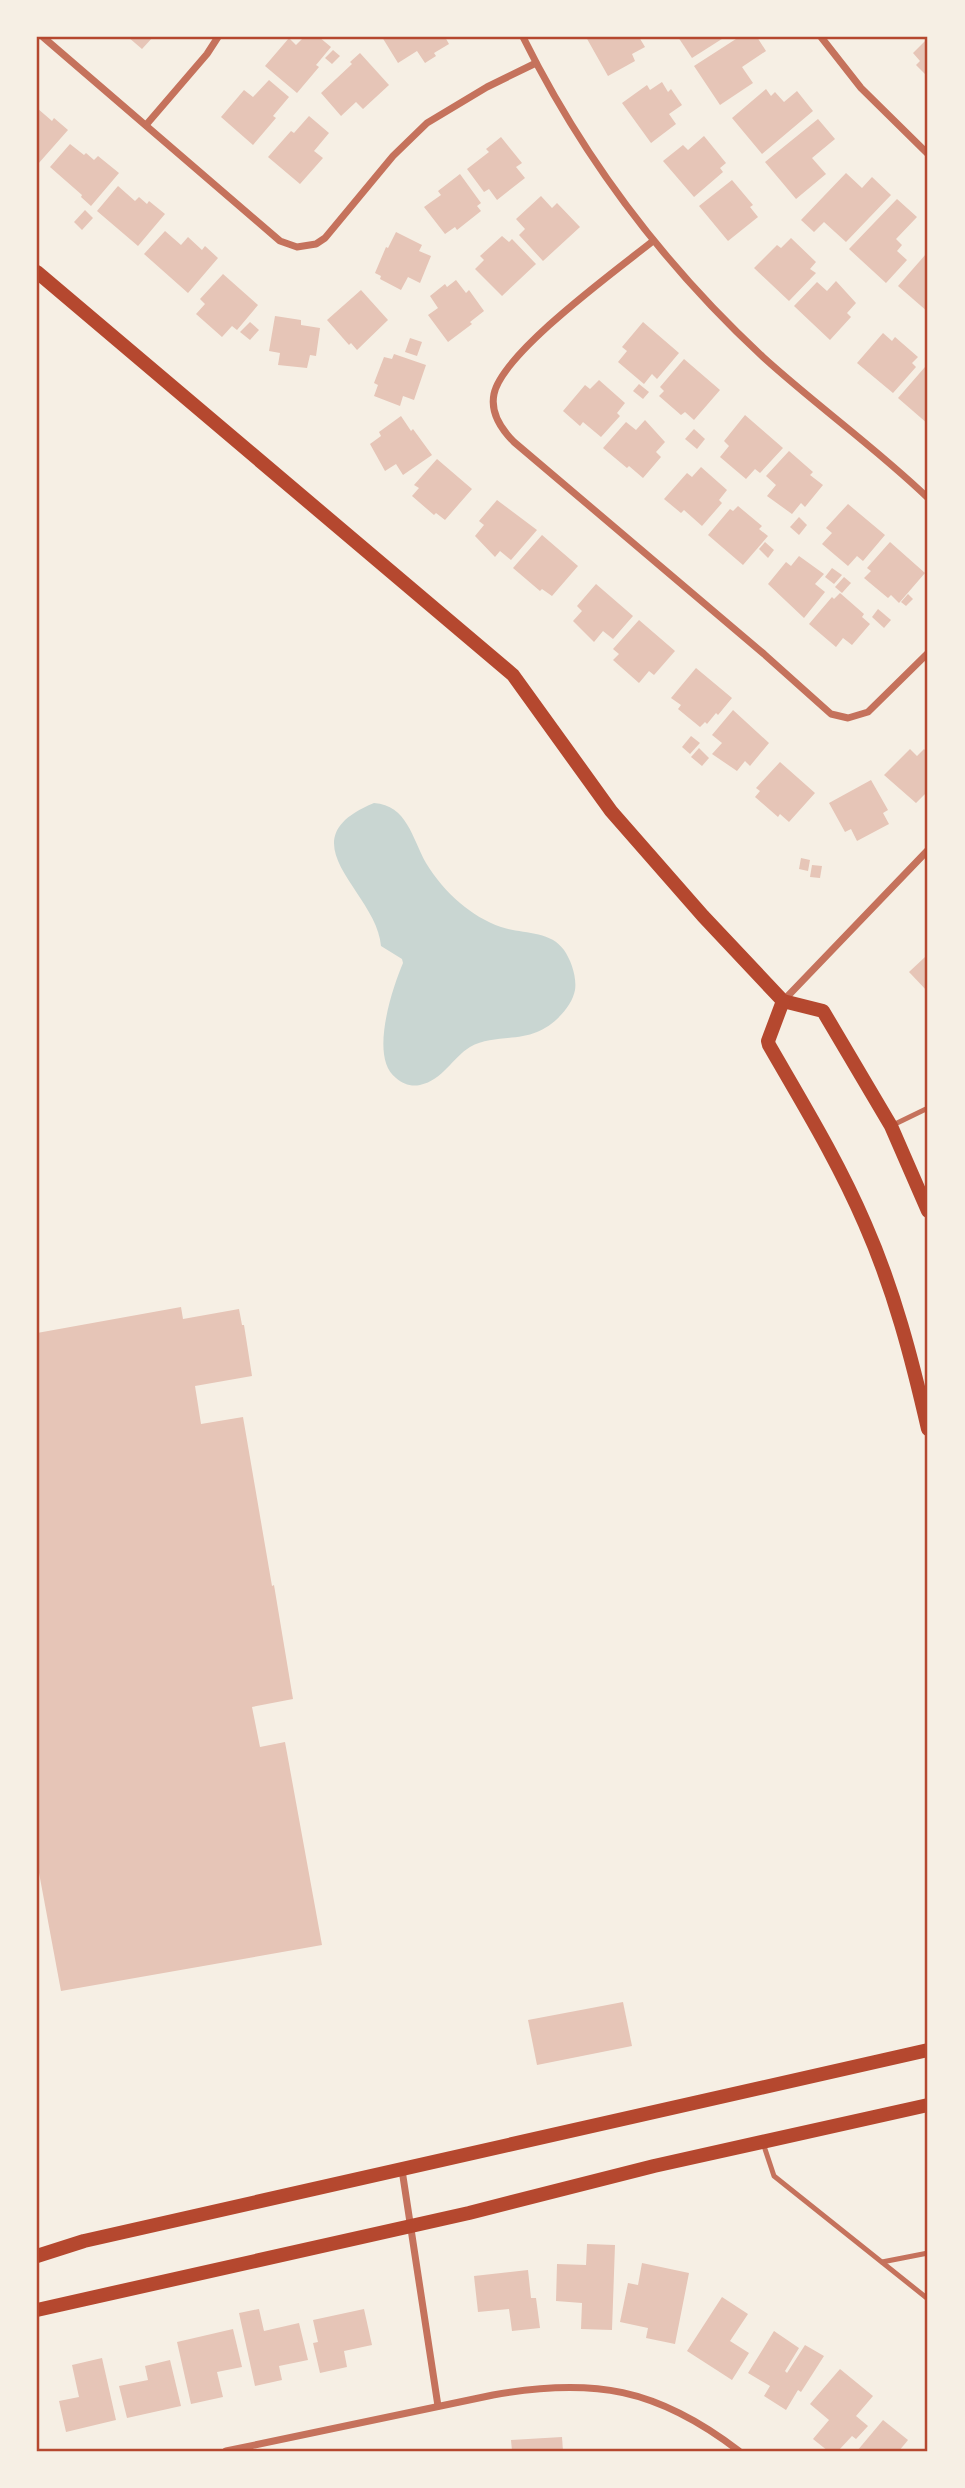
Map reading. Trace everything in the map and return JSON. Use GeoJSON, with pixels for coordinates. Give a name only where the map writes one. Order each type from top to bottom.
{"type":"FeatureCollection","features":[{"type":"Feature","properties":{"kind":"main road"},"geometry":{"type":"LineString","coordinates":[[37,272],[513,675],[611,811],[703,916],[783,1002],[823,1011],[891,1126],[928,1211]]}},
{"type":"Feature","properties":{"kind":"main road"},"geometry":{"type":"LineString","coordinates":[[783,1002],[768,1041],[769,1045],[816,1123],[883,1267],[909,1348],[928,1429]]}},
{"type":"Feature","properties":{"kind":"main road"},"geometry":{"type":"LineString","coordinates":[[37,2256],[85,2241],[928,2050]]}},
{"type":"Feature","properties":{"kind":"main road"},"geometry":{"type":"LineString","coordinates":[[37,2310],[928,2105]]}},
{"type":"Feature","properties":{"kind":"street"},"geometry":{"type":"LineString","coordinates":[[43,37],[280,241],[297,247],[308,247],[324,238],[393,156],[427,123],[536,63]]}},
{"type":"Feature","properties":{"kind":"street"},"geometry":{"type":"LineString","coordinates":[[146,125],[207,54],[218,37]]}},
{"type":"Feature","properties":{"kind":"street"},"geometry":{"type":"LineString","coordinates":[[523,37],[594,160],[653,242],[698,293],[765,359],[928,498]]}},
{"type":"Feature","properties":{"kind":"street"},"geometry":{"type":"LineString","coordinates":[[821,37],[861,88],[928,154]]}},
{"type":"Feature","properties":{"kind":"street"},"geometry":{"type":"LineString","coordinates":[[653,242],[551,324],[506,371],[496,385],[493,402],[499,425],[514,442],[764,654],[831,715],[848,718],[868,712],[928,653]]}},
{"type":"Feature","properties":{"kind":"street"},"geometry":{"type":"LineString","coordinates":[[783,1002],[928,850]]}},
{"type":"Feature","properties":{"kind":"street"},"geometry":{"type":"LineString","coordinates":[[401,2170],[438,2406]]}},
{"type":"Feature","properties":{"kind":"street"},"geometry":{"type":"LineString","coordinates":[[226,2451],[530,2388],[564,2385],[618,2390],[647,2399],[702,2425],[739,2451]]}},
{"type":"Feature","properties":{"kind":"lane"},"geometry":{"type":"LineString","coordinates":[[891,1126],[928,1108]]}},
{"type":"Feature","properties":{"kind":"lane"},"geometry":{"type":"LineString","coordinates":[[763,2142],[774,2176],[928,2299]]}},
{"type":"Feature","properties":{"kind":"lane"},"geometry":{"type":"LineString","coordinates":[[882,2262],[928,2253]]}},
{"type":"Feature","properties":{"kind":"shaded area"},"geometry":{"type":"Polygon","coordinates":[[[374,803],[385,805],[401,816],[430,869],[460,903],[495,925],[551,939],[564,950],[574,974],[575,990],[570,1003],[549,1025],[529,1035],[478,1043],[441,1074],[420,1085],[413,1086],[396,1078],[388,1068],[384,1055],[385,1023],[402,959],[381,946],[376,926],[342,868],[335,850],[336,834],[348,818],[374,803]]]}},
{"type":"Feature","properties":{"kind":"building"},"geometry":{"type":"Polygon","coordinates":[[[128,37],[153,37],[142,49],[128,37]]]}},
{"type":"Feature","properties":{"kind":"building"},"geometry":{"type":"Polygon","coordinates":[[[304,37],[319,37],[331,47],[316,65],[319,67],[297,93],[265,66],[289,38],[296,45],[304,37]]]}},
{"type":"Feature","properties":{"kind":"building"},"geometry":{"type":"Polygon","coordinates":[[[382,37],[445,37],[449,44],[434,53],[436,56],[425,63],[417,51],[398,63],[382,37]]]}},
{"type":"Feature","properties":{"kind":"building"},"geometry":{"type":"Polygon","coordinates":[[[586,37],[639,37],[645,47],[632,54],[635,61],[608,76],[586,37]]]}},
{"type":"Feature","properties":{"kind":"building"},"geometry":{"type":"Polygon","coordinates":[[[678,37],[725,37],[692,58],[678,37]]]}},
{"type":"Feature","properties":{"kind":"building"},"geometry":{"type":"Polygon","coordinates":[[[739,37],[757,37],[766,51],[742,67],[753,83],[720,105],[694,66],[739,37]]]}},
{"type":"Feature","properties":{"kind":"building"},"geometry":{"type":"Polygon","coordinates":[[[928,38],[928,77],[916,65],[920,61],[913,53],[928,38]]]}},
{"type":"Feature","properties":{"kind":"building"},"geometry":{"type":"Polygon","coordinates":[[[333,50],[340,56],[332,64],[325,58],[333,50]]]}},
{"type":"Feature","properties":{"kind":"building"},"geometry":{"type":"Polygon","coordinates":[[[360,53],[389,85],[363,109],[356,102],[341,116],[321,93],[360,53]]]}},
{"type":"Feature","properties":{"kind":"building"},"geometry":{"type":"Polygon","coordinates":[[[269,80],[289,97],[273,116],[276,118],[253,145],[221,117],[244,90],[253,97],[269,80]]]}},
{"type":"Feature","properties":{"kind":"building"},"geometry":{"type":"Polygon","coordinates":[[[662,82],[668,92],[671,89],[682,105],[669,114],[676,124],[651,143],[622,103],[647,85],[650,90],[662,82]]]}},
{"type":"Feature","properties":{"kind":"building"},"geometry":{"type":"Polygon","coordinates":[[[766,89],[771,96],[775,92],[784,102],[797,91],[813,111],[762,154],[732,118],[766,89]]]}},
{"type":"Feature","properties":{"kind":"building"},"geometry":{"type":"Polygon","coordinates":[[[37,108],[68,130],[38,164],[37,108]]]}},
{"type":"Feature","properties":{"kind":"building"},"geometry":{"type":"Polygon","coordinates":[[[309,116],[329,133],[314,151],[323,158],[300,184],[268,157],[291,131],[294,133],[309,116]]]}},
{"type":"Feature","properties":{"kind":"building"},"geometry":{"type":"Polygon","coordinates":[[[818,119],[835,139],[812,158],[826,174],[796,199],[765,162],[818,119]]]}},
{"type":"Feature","properties":{"kind":"building"},"geometry":{"type":"Polygon","coordinates":[[[704,136],[726,163],[720,168],[723,172],[694,197],[663,161],[683,145],[688,150],[704,136]]]}},
{"type":"Feature","properties":{"kind":"building"},"geometry":{"type":"Polygon","coordinates":[[[501,137],[522,163],[516,167],[525,178],[497,200],[489,189],[484,192],[467,169],[489,152],[486,149],[501,137]]]}},
{"type":"Feature","properties":{"kind":"building"},"geometry":{"type":"Polygon","coordinates":[[[70,144],[94,160],[98,156],[119,173],[91,206],[50,167],[70,144]]]}},
{"type":"Feature","properties":{"kind":"building"},"geometry":{"type":"Polygon","coordinates":[[[846,173],[862,188],[872,177],[891,195],[846,242],[824,222],[814,232],[801,220],[846,173]]]}},
{"type":"Feature","properties":{"kind":"building"},"geometry":{"type":"Polygon","coordinates":[[[460,174],[481,203],[477,206],[481,211],[457,230],[455,227],[445,234],[424,207],[441,195],[438,191],[460,174]]]}},
{"type":"Feature","properties":{"kind":"building"},"geometry":{"type":"Polygon","coordinates":[[[732,180],[753,205],[750,207],[758,217],[728,241],[699,206],[732,180]]]}},
{"type":"Feature","properties":{"kind":"building"},"geometry":{"type":"Polygon","coordinates":[[[118,186],[135,201],[139,197],[147,204],[149,201],[165,214],[138,246],[97,211],[118,186]]]}},
{"type":"Feature","properties":{"kind":"building"},"geometry":{"type":"Polygon","coordinates":[[[541,196],[552,208],[557,203],[580,227],[543,261],[519,235],[525,229],[516,219],[541,196]]]}},
{"type":"Feature","properties":{"kind":"building"},"geometry":{"type":"Polygon","coordinates":[[[897,199],[917,217],[896,239],[902,245],[897,251],[907,260],[886,283],[849,249],[897,199]]]}},
{"type":"Feature","properties":{"kind":"building"},"geometry":{"type":"Polygon","coordinates":[[[85,210],[93,218],[82,230],[74,222],[85,210]]]}},
{"type":"Feature","properties":{"kind":"building"},"geometry":{"type":"Polygon","coordinates":[[[165,231],[181,245],[188,237],[202,250],[205,246],[218,258],[188,293],[144,254],[165,231]]]}},
{"type":"Feature","properties":{"kind":"building"},"geometry":{"type":"Polygon","coordinates":[[[396,232],[422,245],[419,251],[431,256],[420,283],[408,277],[401,290],[380,279],[381,276],[375,273],[396,232]]]}},
{"type":"Feature","properties":{"kind":"building"},"geometry":{"type":"Polygon","coordinates":[[[502,236],[509,242],[512,239],[536,264],[502,296],[475,269],[484,260],[480,256],[502,236]]]}},
{"type":"Feature","properties":{"kind":"building"},"geometry":{"type":"Polygon","coordinates":[[[791,238],[816,262],[810,269],[816,273],[789,301],[754,268],[777,245],[781,248],[791,238]]]}},
{"type":"Feature","properties":{"kind":"building"},"geometry":{"type":"Polygon","coordinates":[[[926,254],[928,256],[928,312],[898,286],[926,254]]]}},
{"type":"Feature","properties":{"kind":"building"},"geometry":{"type":"Polygon","coordinates":[[[223,274],[258,305],[237,330],[232,326],[222,337],[196,314],[205,304],[200,299],[223,274]]]}},
{"type":"Feature","properties":{"kind":"building"},"geometry":{"type":"Polygon","coordinates":[[[456,280],[466,293],[469,290],[484,311],[448,342],[428,315],[438,308],[430,296],[445,284],[447,287],[456,280]]]}},
{"type":"Feature","properties":{"kind":"building"},"geometry":{"type":"Polygon","coordinates":[[[836,281],[856,303],[847,313],[851,317],[830,340],[794,306],[817,282],[827,291],[836,281]]]}},
{"type":"Feature","properties":{"kind":"building"},"geometry":{"type":"Polygon","coordinates":[[[361,290],[388,320],[357,350],[351,343],[349,345],[327,320],[361,290]]]}},
{"type":"Feature","properties":{"kind":"building"},"geometry":{"type":"Polygon","coordinates":[[[275,316],[301,320],[301,325],[320,328],[316,356],[310,355],[307,368],[278,365],[280,353],[269,351],[275,316]]]}},
{"type":"Feature","properties":{"kind":"building"},"geometry":{"type":"Polygon","coordinates":[[[250,322],[259,330],[250,340],[240,332],[250,322]]]}},
{"type":"Feature","properties":{"kind":"building"},"geometry":{"type":"Polygon","coordinates":[[[643,322],[679,353],[657,379],[652,374],[644,384],[618,362],[627,351],[622,347],[643,322]]]}},
{"type":"Feature","properties":{"kind":"building"},"geometry":{"type":"Polygon","coordinates":[[[883,333],[892,341],[895,337],[918,357],[912,363],[916,367],[893,393],[857,363],[883,333]]]}},
{"type":"Feature","properties":{"kind":"building"},"geometry":{"type":"Polygon","coordinates":[[[410,338],[422,342],[417,356],[405,352],[410,338]]]}},
{"type":"Feature","properties":{"kind":"building"},"geometry":{"type":"Polygon","coordinates":[[[394,354],[426,365],[414,400],[403,396],[400,406],[374,396],[378,385],[374,383],[384,357],[392,359],[394,354]]]}},
{"type":"Feature","properties":{"kind":"building"},"geometry":{"type":"Polygon","coordinates":[[[684,359],[720,390],[694,420],[685,412],[681,415],[659,396],[664,391],[660,387],[684,359]]]}},
{"type":"Feature","properties":{"kind":"building"},"geometry":{"type":"Polygon","coordinates":[[[925,367],[928,370],[928,424],[898,398],[925,367]]]}},
{"type":"Feature","properties":{"kind":"building"},"geometry":{"type":"Polygon","coordinates":[[[599,380],[625,403],[617,413],[620,416],[601,437],[583,422],[580,426],[563,411],[585,385],[590,389],[599,380]]]}},
{"type":"Feature","properties":{"kind":"building"},"geometry":{"type":"Polygon","coordinates":[[[639,384],[649,392],[643,399],[633,391],[639,384]]]}},
{"type":"Feature","properties":{"kind":"building"},"geometry":{"type":"Polygon","coordinates":[[[745,415],[783,448],[760,473],[755,469],[746,479],[720,457],[729,446],[724,441],[745,415]]]}},
{"type":"Feature","properties":{"kind":"building"},"geometry":{"type":"Polygon","coordinates":[[[401,416],[432,455],[403,475],[396,464],[385,471],[370,444],[381,436],[379,432],[401,416]]]}},
{"type":"Feature","properties":{"kind":"building"},"geometry":{"type":"Polygon","coordinates":[[[645,420],[665,442],[656,452],[661,457],[643,478],[603,448],[626,422],[636,430],[645,420]]]}},
{"type":"Feature","properties":{"kind":"building"},"geometry":{"type":"Polygon","coordinates":[[[694,429],[705,439],[697,449],[685,439],[694,429]]]}},
{"type":"Feature","properties":{"kind":"building"},"geometry":{"type":"Polygon","coordinates":[[[789,451],[813,472],[810,475],[823,485],[805,507],[801,503],[792,514],[767,496],[776,485],[766,476],[789,451]]]}},
{"type":"Feature","properties":{"kind":"building"},"geometry":{"type":"Polygon","coordinates":[[[437,459],[472,489],[445,520],[436,513],[434,515],[412,496],[419,488],[414,485],[437,459]]]}},
{"type":"Feature","properties":{"kind":"building"},"geometry":{"type":"Polygon","coordinates":[[[701,467],[727,490],[719,500],[722,503],[702,526],[684,510],[681,513],[664,499],[687,473],[692,477],[701,467]]]}},
{"type":"Feature","properties":{"kind":"building"},"geometry":{"type":"Polygon","coordinates":[[[497,500],[537,530],[511,560],[500,551],[495,557],[475,536],[484,525],[479,521],[497,500]]]}},
{"type":"Feature","properties":{"kind":"building"},"geometry":{"type":"Polygon","coordinates":[[[848,504],[885,535],[863,561],[857,556],[848,566],[822,544],[832,533],[826,528],[848,504]]]}},
{"type":"Feature","properties":{"kind":"building"},"geometry":{"type":"Polygon","coordinates":[[[738,506],[762,526],[759,529],[768,536],[743,565],[708,535],[730,509],[733,511],[738,506]]]}},
{"type":"Feature","properties":{"kind":"building"},"geometry":{"type":"Polygon","coordinates":[[[799,517],[807,525],[799,535],[790,527],[799,517]]]}},
{"type":"Feature","properties":{"kind":"building"},"geometry":{"type":"Polygon","coordinates":[[[542,535],[578,566],[552,596],[542,589],[540,591],[513,568],[542,535]]]}},
{"type":"Feature","properties":{"kind":"building"},"geometry":{"type":"Polygon","coordinates":[[[765,542],[774,550],[768,558],[759,549],[765,542]]]}},
{"type":"Feature","properties":{"kind":"building"},"geometry":{"type":"Polygon","coordinates":[[[890,542],[925,573],[899,603],[891,595],[888,598],[864,578],[871,571],[867,568],[890,542]]]}},
{"type":"Feature","properties":{"kind":"building"},"geometry":{"type":"Polygon","coordinates":[[[799,556],[824,574],[815,584],[825,592],[804,618],[768,584],[786,562],[791,566],[799,556]]]}},
{"type":"Feature","properties":{"kind":"building"},"geometry":{"type":"Polygon","coordinates":[[[832,568],[842,575],[834,584],[825,577],[832,568]]]}},
{"type":"Feature","properties":{"kind":"building"},"geometry":{"type":"Polygon","coordinates":[[[844,577],[851,583],[842,593],[835,587],[844,577]]]}},
{"type":"Feature","properties":{"kind":"building"},"geometry":{"type":"Polygon","coordinates":[[[596,584],[633,616],[613,639],[603,631],[594,642],[573,621],[582,611],[577,606],[596,584]]]}},
{"type":"Feature","properties":{"kind":"building"},"geometry":{"type":"Polygon","coordinates":[[[840,593],[864,614],[862,617],[870,624],[852,645],[843,638],[836,647],[809,624],[832,597],[834,599],[840,593]]]}},
{"type":"Feature","properties":{"kind":"building"},"geometry":{"type":"Polygon","coordinates":[[[908,594],[913,599],[906,606],[901,602],[908,594]]]}},
{"type":"Feature","properties":{"kind":"building"},"geometry":{"type":"Polygon","coordinates":[[[878,609],[891,620],[884,628],[872,617],[878,609]]]}},
{"type":"Feature","properties":{"kind":"building"},"geometry":{"type":"Polygon","coordinates":[[[639,620],[675,651],[654,675],[649,671],[639,683],[613,660],[619,654],[613,649],[639,620]]]}},
{"type":"Feature","properties":{"kind":"building"},"geometry":{"type":"Polygon","coordinates":[[[696,668],[732,698],[718,715],[716,713],[707,724],[705,722],[700,727],[678,709],[681,705],[671,698],[696,668]]]}},
{"type":"Feature","properties":{"kind":"building"},"geometry":{"type":"Polygon","coordinates":[[[733,710],[769,743],[750,766],[745,761],[737,771],[712,754],[722,743],[712,735],[733,710]]]}},
{"type":"Feature","properties":{"kind":"building"},"geometry":{"type":"Polygon","coordinates":[[[691,736],[700,743],[690,754],[682,747],[691,736]]]}},
{"type":"Feature","properties":{"kind":"building"},"geometry":{"type":"Polygon","coordinates":[[[699,748],[709,758],[702,766],[691,757],[699,748]]]}},
{"type":"Feature","properties":{"kind":"building"},"geometry":{"type":"Polygon","coordinates":[[[910,749],[917,756],[924,749],[928,753],[928,791],[916,803],[884,775],[910,749]]]}},
{"type":"Feature","properties":{"kind":"building"},"geometry":{"type":"Polygon","coordinates":[[[780,762],[815,793],[789,822],[780,814],[778,817],[755,797],[760,791],[756,788],[780,762]]]}},
{"type":"Feature","properties":{"kind":"building"},"geometry":{"type":"Polygon","coordinates":[[[871,780],[888,810],[883,813],[889,824],[857,841],[851,829],[845,832],[829,803],[871,780]]]}},
{"type":"Feature","properties":{"kind":"building"},"geometry":{"type":"Polygon","coordinates":[[[801,858],[810,860],[808,871],[799,869],[801,858]]]}},
{"type":"Feature","properties":{"kind":"building"},"geometry":{"type":"Polygon","coordinates":[[[812,865],[822,866],[820,878],[810,877],[812,865]]]}},
{"type":"Feature","properties":{"kind":"building"},"geometry":{"type":"Polygon","coordinates":[[[925,957],[928,961],[928,992],[909,972],[925,957]]]}},
{"type":"Feature","properties":{"kind":"building"},"geometry":{"type":"Polygon","coordinates":[[[181,1307],[183,1319],[239,1309],[244,1325],[252,1376],[195,1386],[201,1424],[243,1417],[293,1699],[252,1707],[260,1747],[285,1742],[322,1945],[61,1991],[37,1862],[37,1333],[181,1307]]]}},
{"type":"Feature","properties":{"kind":"building"},"geometry":{"type":"Polygon","coordinates":[[[623,2002],[632,2046],[537,2065],[528,2020],[623,2002]]]}},
{"type":"Feature","properties":{"kind":"building"},"geometry":{"type":"Polygon","coordinates":[[[587,2244],[615,2245],[612,2330],[581,2329],[582,2303],[556,2301],[557,2264],[586,2265],[587,2244]]]}},
{"type":"Feature","properties":{"kind":"building"},"geometry":{"type":"Polygon","coordinates":[[[642,2263],[689,2273],[675,2344],[646,2338],[648,2328],[620,2322],[628,2283],[638,2285],[642,2263]]]}},
{"type":"Feature","properties":{"kind":"building"},"geometry":{"type":"Polygon","coordinates":[[[528,2270],[531,2298],[536,2298],[540,2328],[512,2331],[509,2309],[478,2312],[474,2276],[528,2270]]]}},
{"type":"Feature","properties":{"kind":"building"},"geometry":{"type":"Polygon","coordinates":[[[722,2297],[748,2314],[730,2341],[749,2353],[732,2380],[687,2351],[722,2297]]]}},
{"type":"Feature","properties":{"kind":"building"},"geometry":{"type":"Polygon","coordinates":[[[259,2309],[264,2331],[299,2323],[308,2360],[279,2366],[282,2380],[255,2386],[239,2313],[259,2309]]]}},
{"type":"Feature","properties":{"kind":"building"},"geometry":{"type":"Polygon","coordinates":[[[364,2309],[372,2345],[344,2351],[347,2367],[320,2373],[313,2343],[318,2342],[313,2320],[364,2309]]]}},
{"type":"Feature","properties":{"kind":"building"},"geometry":{"type":"Polygon","coordinates":[[[233,2329],[242,2367],[217,2372],[223,2397],[191,2404],[177,2342],[233,2329]]]}},
{"type":"Feature","properties":{"kind":"building"},"geometry":{"type":"Polygon","coordinates":[[[774,2331],[799,2348],[785,2371],[787,2373],[805,2345],[824,2356],[786,2410],[764,2396],[770,2386],[748,2373],[774,2331]]]}},
{"type":"Feature","properties":{"kind":"building"},"geometry":{"type":"Polygon","coordinates":[[[102,2358],[116,2420],[66,2432],[59,2401],[79,2397],[72,2365],[102,2358]]]}},
{"type":"Feature","properties":{"kind":"building"},"geometry":{"type":"Polygon","coordinates":[[[170,2360],[181,2406],[127,2418],[119,2386],[148,2380],[145,2366],[170,2360]]]}},
{"type":"Feature","properties":{"kind":"building"},"geometry":{"type":"Polygon","coordinates":[[[840,2369],[873,2396],[856,2416],[868,2426],[856,2439],[852,2436],[838,2451],[828,2451],[813,2439],[829,2420],[810,2404],[840,2369]]]}},
{"type":"Feature","properties":{"kind":"building"},"geometry":{"type":"Polygon","coordinates":[[[883,2420],[908,2440],[899,2451],[857,2451],[883,2420]]]}},
{"type":"Feature","properties":{"kind":"building"},"geometry":{"type":"Polygon","coordinates":[[[562,2437],[563,2451],[512,2451],[511,2440],[562,2437]]]}}]}
